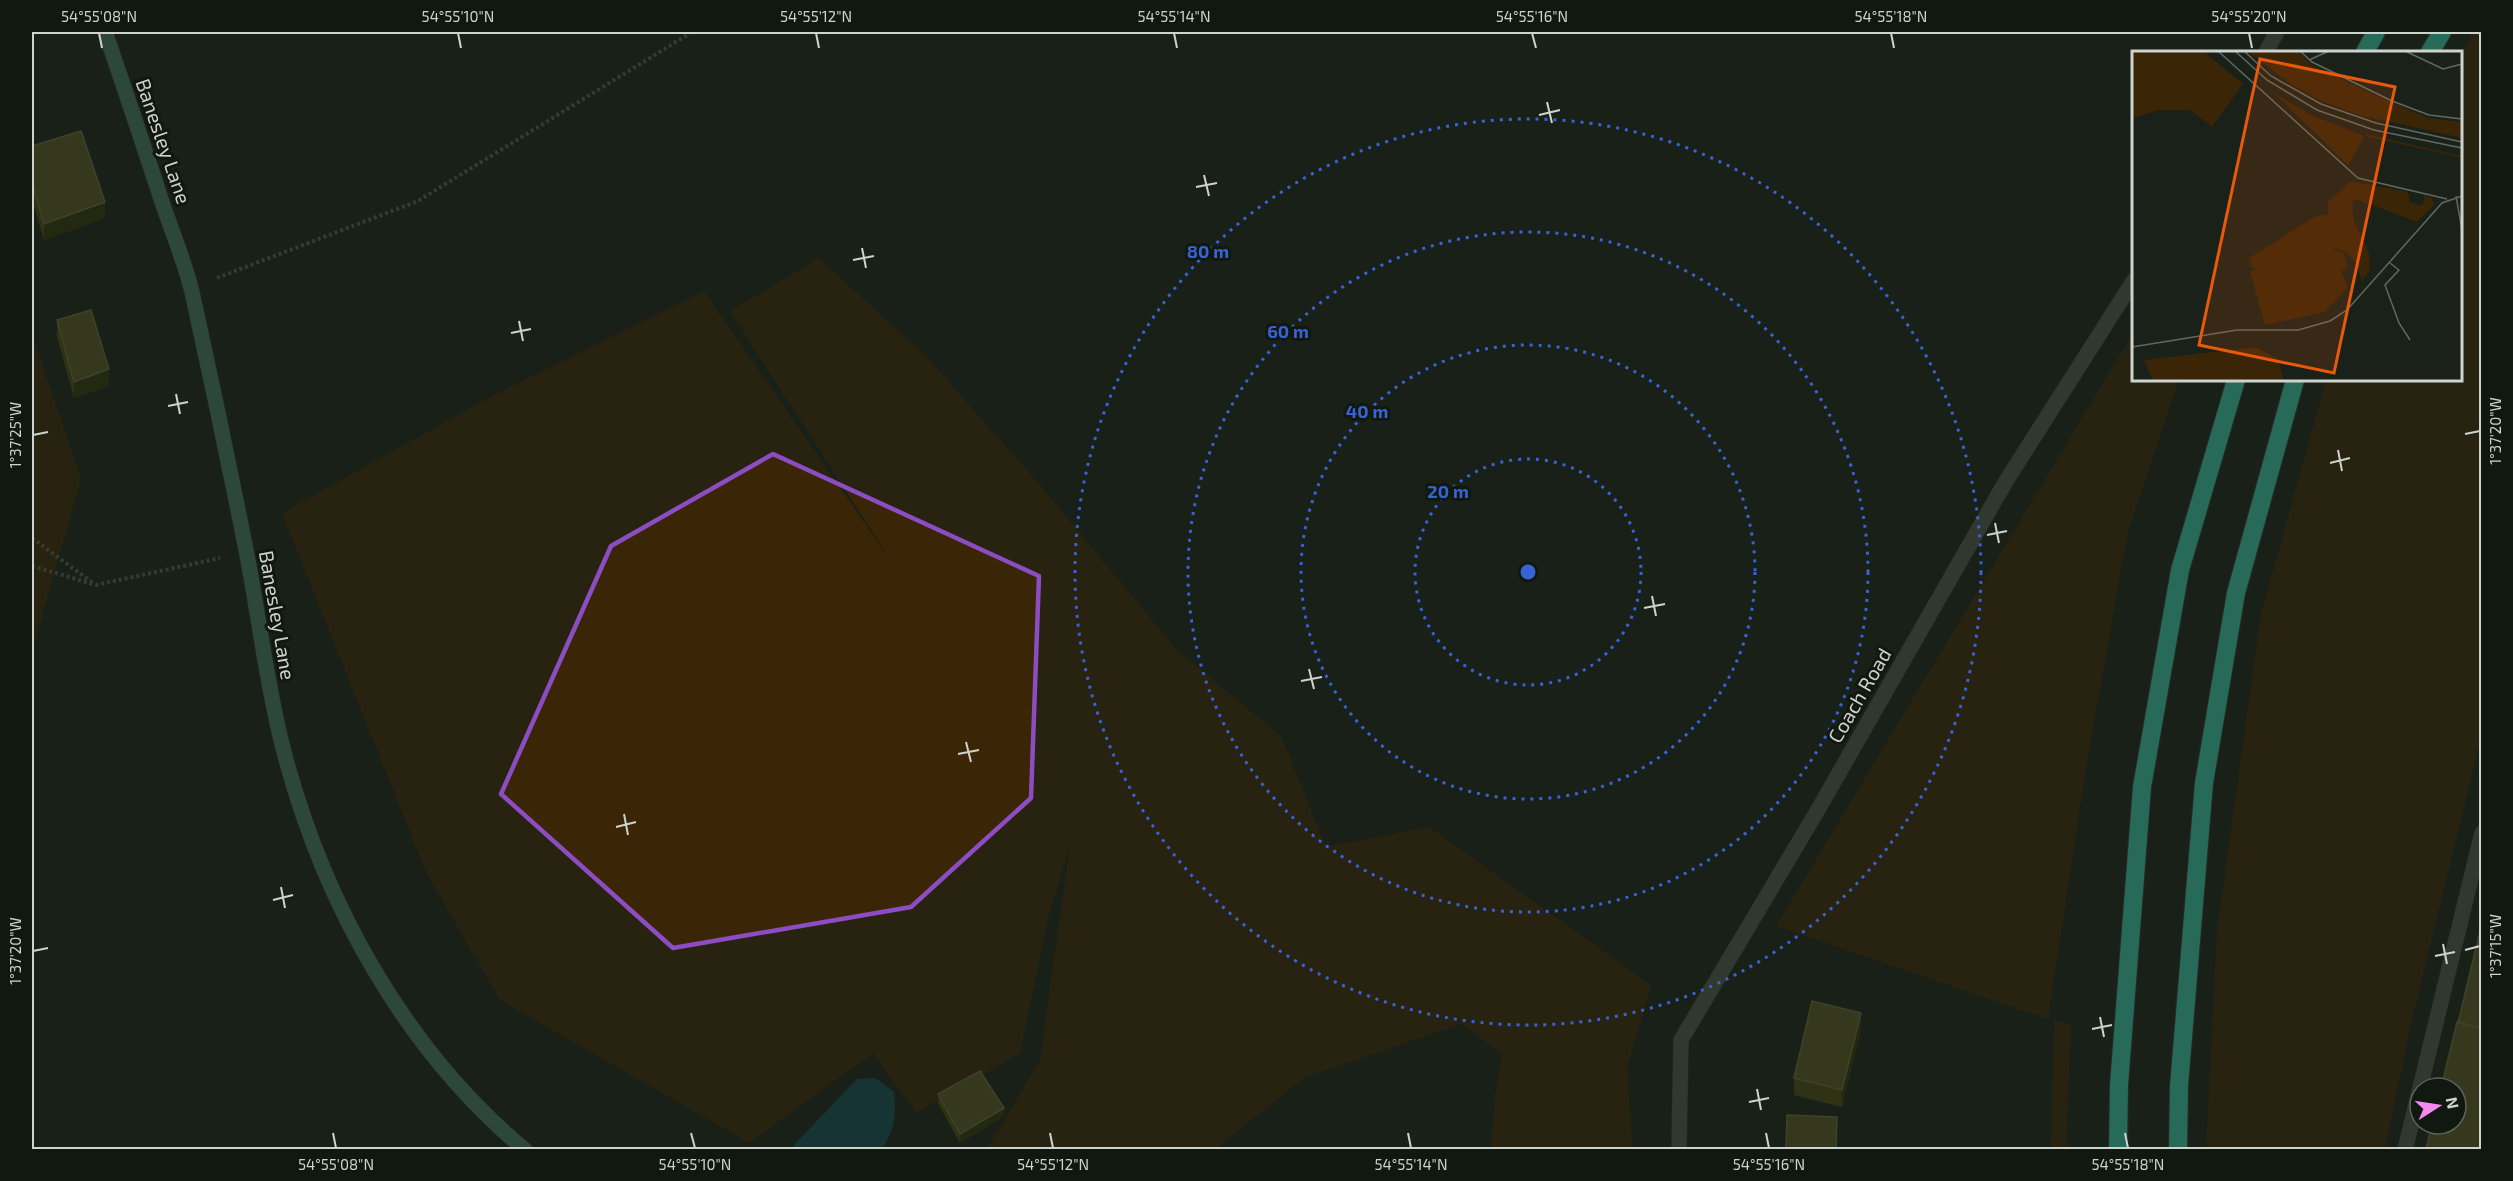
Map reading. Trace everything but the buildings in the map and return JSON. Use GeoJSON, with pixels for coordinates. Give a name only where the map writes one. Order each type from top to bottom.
{"type":"FeatureCollection","features":[{"type":"Feature","properties":{"kind":"highway"},"geometry":{"type":"LineString","coordinates":[[2366,51],[2376,32]]}},
{"type":"Feature","properties":{"kind":"highway"},"geometry":{"type":"LineString","coordinates":[[2431,51],[2442,32]]}},
{"type":"Feature","properties":{"kind":"highway"},"geometry":{"type":"LineString","coordinates":[[2118,1149],[2119,1086],[2142,787],[2180,570],[2236,381]]}},
{"type":"Feature","properties":{"kind":"highway"},"geometry":{"type":"LineString","coordinates":[[2178,1149],[2179,1086],[2204,783],[2236,593],[2295,381]]}},
{"type":"Feature","properties":{"kind":"street","name":"Banesley Lane"},"geometry":{"type":"LineString","coordinates":[[105,32],[191,288],[246,552],[266,673],[284,751],[322,864],[351,928],[384,989],[432,1056],[490,1119],[525,1149]]}},
{"type":"Feature","properties":{"kind":"street"},"geometry":{"type":"LineString","coordinates":[[2267,51],[2277,32]]}},
{"type":"Feature","properties":{"kind":"street","name":"Coach Road"},"geometry":{"type":"LineString","coordinates":[[1679,1149],[1681,1040],[1819,808],[2006,481],[2132,282]]}},
{"type":"Feature","properties":{"kind":"street"},"geometry":{"type":"LineString","coordinates":[[2423,1076],[2481,833]]}},
{"type":"Feature","properties":{"kind":"path"},"geometry":{"type":"LineString","coordinates":[[191,288],[417,201],[692,32]]}},
{"type":"Feature","properties":{"kind":"path"},"geometry":{"type":"LineString","coordinates":[[32,538],[96,585]]}},
{"type":"Feature","properties":{"kind":"path"},"geometry":{"type":"LineString","coordinates":[[32,566],[96,585],[246,552]]}},
{"type":"Feature","properties":{"kind":"highlighted area"},"geometry":{"type":"Polygon","coordinates":[[[773,454],[1039,576],[1031,798],[911,907],[673,948],[501,794],[611,546],[773,454]]]}},
{"type":"Feature","properties":{"kind":"shaded area"},"geometry":{"type":"Polygon","coordinates":[[[2473,32],[2482,32],[2481,738],[2410,1028],[2385,1149],[2206,1149],[2217,931],[2261,614],[2326,381],[2462,381],[2462,52],[2473,32]]]}},
{"type":"Feature","properties":{"kind":"shaded area"},"geometry":{"type":"Polygon","coordinates":[[[819,258],[926,356],[1040,485],[1177,650],[1281,736],[1326,847],[1429,827],[1651,985],[1627,1069],[1633,1149],[1491,1149],[1495,1094],[1502,1054],[1462,1024],[1305,1077],[1215,1149],[987,1149],[1040,1060],[1070,845],[1049,915],[1020,1053],[916,1113],[873,1053],[749,1143],[500,1000],[427,874],[282,513],[490,397],[704,291],[893,564],[730,311],[819,258]]]}},
{"type":"Feature","properties":{"kind":"shaded area"},"geometry":{"type":"Polygon","coordinates":[[[32,334],[81,479],[32,652],[32,334]]]}},
{"type":"Feature","properties":{"kind":"shaded area"},"geometry":{"type":"Polygon","coordinates":[[[2132,335],[2132,381],[2179,381],[2128,531],[2086,768],[2048,1019],[1776,926],[2132,335]]]}},
{"type":"Feature","properties":{"kind":"shaded area"},"geometry":{"type":"Polygon","coordinates":[[[2054,1020],[2071,1024],[2066,1149],[2051,1149],[2054,1020]]]}},
{"type":"Feature","properties":{"kind":"water"},"geometry":{"type":"Polygon","coordinates":[[[875,1078],[894,1092],[894,1122],[882,1149],[796,1149],[794,1145],[857,1079],[875,1078]]]}}]}
